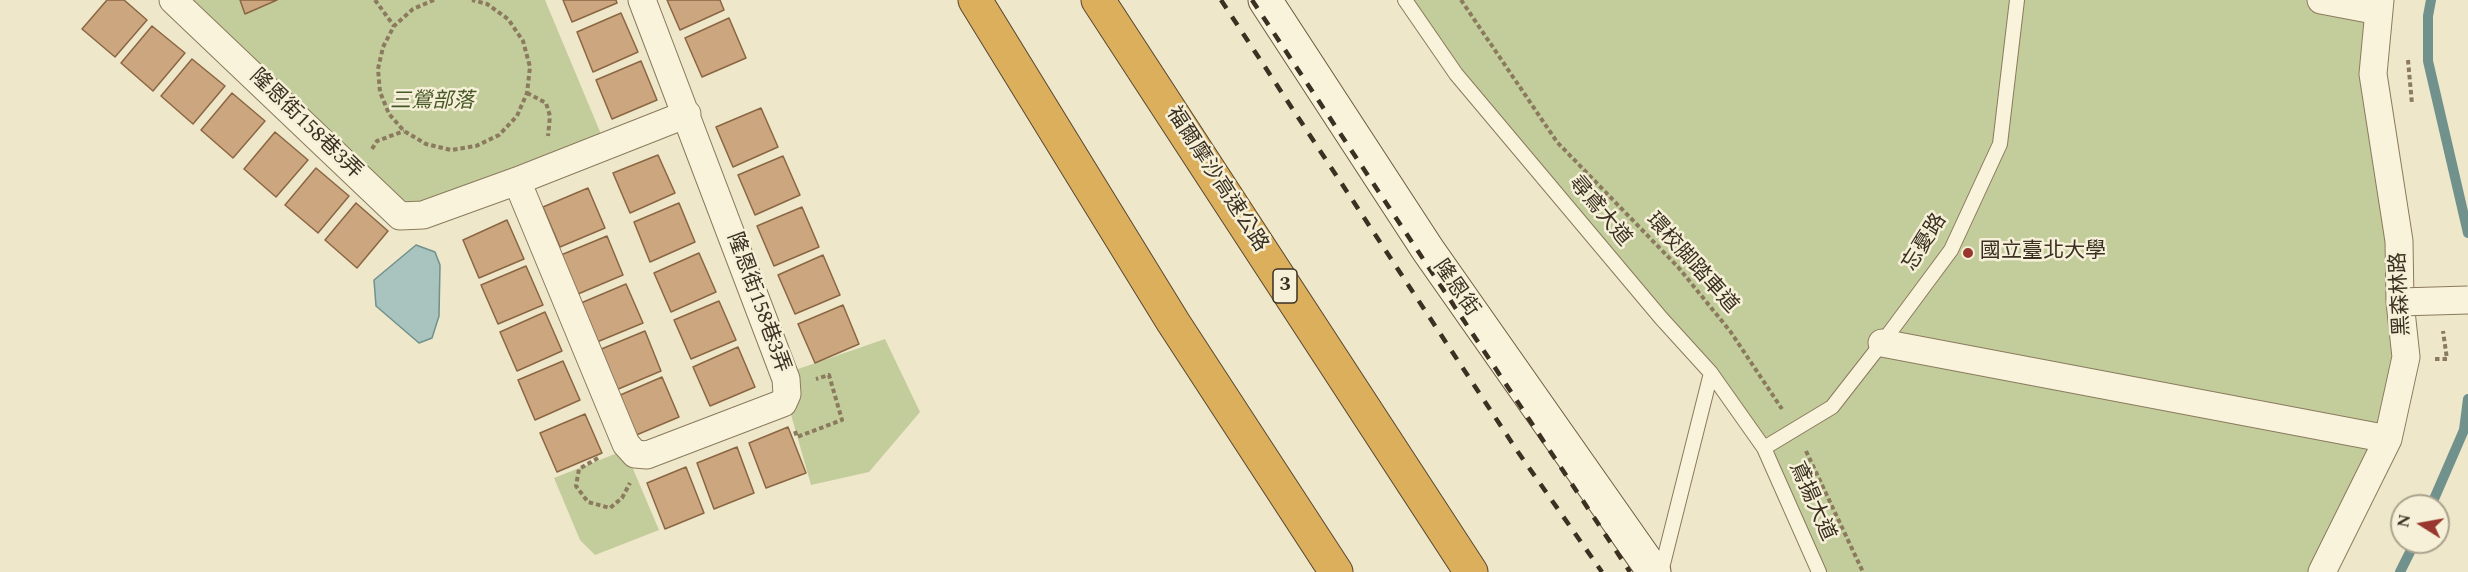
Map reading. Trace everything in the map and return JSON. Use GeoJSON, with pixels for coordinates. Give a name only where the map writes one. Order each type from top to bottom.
{"type":"FeatureCollection","features":[{"type":"Feature","properties":{"kind":"highway"},"geometry":{"type":"LineString","coordinates":[[975,0],[1173,322],[1336,572]]}},
{"type":"Feature","properties":{"kind":"highway","name":"福爾摩沙高速公路"},"geometry":{"type":"LineString","coordinates":[[1098,0],[1471,572]]}},
{"type":"Feature","properties":{"kind":"street","name":"隆恩街158巷3弄"},"geometry":{"type":"LineString","coordinates":[[173,0],[399,216],[423,215],[517,181],[687,114]]}},
{"type":"Feature","properties":{"kind":"street","name":"隆恩街158巷3弄"},"geometry":{"type":"LineString","coordinates":[[636,450],[783,403],[787,394],[786,379],[642,0]]}},
{"type":"Feature","properties":{"kind":"street","name":"隆恩街"},"geometry":{"type":"LineString","coordinates":[[1265,0],[1428,250],[1654,572]]}},
{"type":"Feature","properties":{"kind":"street"},"geometry":{"type":"LineString","coordinates":[[2321,0],[2379,5]]}},
{"type":"Feature","properties":{"kind":"street","name":"黑森林路"},"geometry":{"type":"LineString","coordinates":[[2322,572],[2388,439],[2406,357],[2400,302],[2399,241],[2373,74],[2379,5]]}},
{"type":"Feature","properties":{"kind":"street"},"geometry":{"type":"LineString","coordinates":[[517,181],[636,450]]}},
{"type":"Feature","properties":{"kind":"street"},"geometry":{"type":"LineString","coordinates":[[2400,302],[2468,300]]}},
{"type":"Feature","properties":{"kind":"street"},"geometry":{"type":"LineString","coordinates":[[1882,344],[2388,439]]}},
{"type":"Feature","properties":{"kind":"lane","name":"尋鳶大道"},"geometry":{"type":"LineString","coordinates":[[1405,0],[1456,74],[1661,318],[1711,373],[1764,448]]}},
{"type":"Feature","properties":{"kind":"lane","name":"忘憂路"},"geometry":{"type":"LineString","coordinates":[[1764,448],[1832,407],[1951,250],[2000,144],[2017,0]]}},
{"type":"Feature","properties":{"kind":"lane"},"geometry":{"type":"LineString","coordinates":[[1661,572],[1711,373]]}},
{"type":"Feature","properties":{"kind":"lane","name":"鳶揚大道"},"geometry":{"type":"LineString","coordinates":[[1764,448],[1819,572]]}},
{"type":"Feature","properties":{"kind":"path"},"geometry":{"type":"LineString","coordinates":[[375,0],[394,26]]}},
{"type":"Feature","properties":{"kind":"path"},"geometry":{"type":"LineString","coordinates":[[434,0],[413,9],[394,26],[383,47],[378,69],[380,93],[389,114],[404,131],[426,144],[451,150],[476,146],[499,135],[517,116],[527,93],[530,67],[523,41],[508,19],[487,4],[472,0]]}},
{"type":"Feature","properties":{"kind":"path","name":"環校脚踏車道"},"geometry":{"type":"LineString","coordinates":[[1461,0],[1557,142],[1678,267],[1730,331],[1796,429],[1863,572]]}},
{"type":"Feature","properties":{"kind":"path"},"geometry":{"type":"LineString","coordinates":[[527,93],[546,103],[550,116],[548,135],[561,163]]}},
{"type":"Feature","properties":{"kind":"path"},"geometry":{"type":"LineString","coordinates":[[636,450],[622,498],[610,508],[588,502],[576,486],[579,469],[636,450]]}},
{"type":"Feature","properties":{"kind":"green space","name":"三鶯部落"},"geometry":{"type":"Polygon","coordinates":[[[173,0],[545,0],[606,146],[400,216],[173,0]]]}},
{"type":"Feature","properties":{"kind":"green space","name":"國立臺北大學"},"geometry":{"type":"Polygon","coordinates":[[[1405,0],[2380,0],[2406,357],[2322,572],[1819,572],[1764,448],[1456,74],[1405,0]]]}},
{"type":"Feature","properties":{"kind":"green space"},"geometry":{"type":"Polygon","coordinates":[[[885,339],[920,412],[869,472],[811,485],[790,411],[798,369],[885,339]]]}},
{"type":"Feature","properties":{"kind":"green space"},"geometry":{"type":"Polygon","coordinates":[[[625,450],[659,530],[595,555],[580,540],[554,478],[625,450]]]}},
{"type":"Feature","properties":{"kind":"water"},"geometry":{"type":"Polygon","coordinates":[[[416,245],[435,252],[440,265],[439,316],[432,338],[419,343],[376,306],[374,280],[416,245]]]}},
{"type":"Feature","properties":{"kind":"building"},"geometry":{"type":"Polygon","coordinates":[[[107,0],[124,0],[147,20],[115,57],[82,29],[107,0]]]}},
{"type":"Feature","properties":{"kind":"building"},"geometry":{"type":"Polygon","coordinates":[[[240,0],[277,0],[245,14],[240,0]]]}},
{"type":"Feature","properties":{"kind":"building"},"geometry":{"type":"Polygon","coordinates":[[[563,0],[616,0],[617,3],[572,22],[563,0]]]}},
{"type":"Feature","properties":{"kind":"building"},"geometry":{"type":"Polygon","coordinates":[[[667,0],[720,0],[724,10],[680,30],[667,0]]]}},
{"type":"Feature","properties":{"kind":"building"},"geometry":{"type":"Polygon","coordinates":[[[621,13],[638,52],[593,72],[577,32],[621,13]]]}},
{"type":"Feature","properties":{"kind":"building"},"geometry":{"type":"Polygon","coordinates":[[[729,18],[746,58],[702,77],[685,38],[729,18]]]}},
{"type":"Feature","properties":{"kind":"building"},"geometry":{"type":"Polygon","coordinates":[[[152,26],[185,53],[153,91],[121,63],[152,26]]]}},
{"type":"Feature","properties":{"kind":"building"},"geometry":{"type":"Polygon","coordinates":[[[192,59],[225,86],[193,124],[161,96],[192,59]]]}},
{"type":"Feature","properties":{"kind":"building"},"geometry":{"type":"Polygon","coordinates":[[[641,61],[657,100],[612,119],[596,80],[641,61]]]}},
{"type":"Feature","properties":{"kind":"building"},"geometry":{"type":"Polygon","coordinates":[[[232,93],[265,121],[233,158],[201,130],[232,93]]]}},
{"type":"Feature","properties":{"kind":"building"},"geometry":{"type":"Polygon","coordinates":[[[761,108],[778,147],[733,167],[716,127],[761,108]]]}},
{"type":"Feature","properties":{"kind":"building"},"geometry":{"type":"Polygon","coordinates":[[[275,132],[308,160],[276,197],[244,169],[275,132]]]}},
{"type":"Feature","properties":{"kind":"building"},"geometry":{"type":"Polygon","coordinates":[[[658,155],[675,193],[630,213],[613,173],[658,155]]]}},
{"type":"Feature","properties":{"kind":"building"},"geometry":{"type":"Polygon","coordinates":[[[783,156],[800,195],[755,215],[738,175],[783,156]]]}},
{"type":"Feature","properties":{"kind":"building"},"geometry":{"type":"Polygon","coordinates":[[[316,168],[349,196],[318,233],[285,205],[316,168]]]}},
{"type":"Feature","properties":{"kind":"building"},"geometry":{"type":"Polygon","coordinates":[[[588,188],[605,228],[560,247],[543,207],[588,188]]]}},
{"type":"Feature","properties":{"kind":"building"},"geometry":{"type":"Polygon","coordinates":[[[356,203],[388,231],[357,268],[325,240],[356,203]]]}},
{"type":"Feature","properties":{"kind":"building"},"geometry":{"type":"Polygon","coordinates":[[[679,203],[695,242],[650,262],[634,222],[679,203]]]}},
{"type":"Feature","properties":{"kind":"building"},"geometry":{"type":"Polygon","coordinates":[[[802,207],[819,247],[774,266],[757,226],[802,207]]]}},
{"type":"Feature","properties":{"kind":"building"},"geometry":{"type":"Polygon","coordinates":[[[507,220],[524,259],[479,278],[463,240],[507,220]]]}},
{"type":"Feature","properties":{"kind":"building"},"geometry":{"type":"Polygon","coordinates":[[[607,236],[623,275],[578,294],[561,255],[607,236]]]}},
{"type":"Feature","properties":{"kind":"building"},"geometry":{"type":"Polygon","coordinates":[[[699,253],[716,292],[671,312],[654,273],[699,253]]]}},
{"type":"Feature","properties":{"kind":"building"},"geometry":{"type":"Polygon","coordinates":[[[823,255],[840,295],[795,314],[778,275],[823,255]]]}},
{"type":"Feature","properties":{"kind":"building"},"geometry":{"type":"Polygon","coordinates":[[[526,266],[543,305],[498,324],[481,285],[526,266]]]}},
{"type":"Feature","properties":{"kind":"building"},"geometry":{"type":"Polygon","coordinates":[[[626,284],[643,323],[597,342],[581,303],[626,284]]]}},
{"type":"Feature","properties":{"kind":"building"},"geometry":{"type":"Polygon","coordinates":[[[719,301],[736,340],[691,359],[674,320],[719,301]]]}},
{"type":"Feature","properties":{"kind":"building"},"geometry":{"type":"Polygon","coordinates":[[[843,305],[859,344],[815,363],[798,324],[843,305]]]}},
{"type":"Feature","properties":{"kind":"building"},"geometry":{"type":"Polygon","coordinates":[[[545,312],[562,351],[517,371],[500,332],[545,312]]]}},
{"type":"Feature","properties":{"kind":"building"},"geometry":{"type":"Polygon","coordinates":[[[645,331],[661,371],[616,390],[599,350],[645,331]]]}},
{"type":"Feature","properties":{"kind":"building"},"geometry":{"type":"Polygon","coordinates":[[[738,347],[755,387],[710,406],[693,367],[738,347]]]}},
{"type":"Feature","properties":{"kind":"building"},"geometry":{"type":"Polygon","coordinates":[[[563,361],[580,400],[535,420],[518,380],[563,361]]]}},
{"type":"Feature","properties":{"kind":"building"},"geometry":{"type":"Polygon","coordinates":[[[662,377],[679,417],[634,436],[618,396],[662,377]]]}},
{"type":"Feature","properties":{"kind":"building"},"geometry":{"type":"Polygon","coordinates":[[[585,414],[602,453],[557,472],[540,433],[585,414]]]}},
{"type":"Feature","properties":{"kind":"building"},"geometry":{"type":"Polygon","coordinates":[[[788,427],[806,473],[766,488],[749,443],[788,427]]]}},
{"type":"Feature","properties":{"kind":"building"},"geometry":{"type":"Polygon","coordinates":[[[737,447],[754,493],[714,509],[697,463],[737,447]]]}},
{"type":"Feature","properties":{"kind":"building"},"geometry":{"type":"Polygon","coordinates":[[[686,467],[704,513],[665,529],[647,483],[686,467]]]}},
{"type":"Feature","properties":{"kind":"waterway"},"geometry":{"type":"LineString","coordinates":[[2431,0],[2428,16],[2428,61],[2468,233]]}},
{"type":"Feature","properties":{"kind":"waterway"},"geometry":{"type":"LineString","coordinates":[[2436,494],[2464,430],[2468,399]]}},
{"type":"Feature","properties":{"kind":"waterway"},"geometry":{"type":"LineString","coordinates":[[2400,572],[2409,554]]}},
{"type":"Feature","properties":{"kind":"railway"},"geometry":{"type":"LineString","coordinates":[[1221,0],[1518,452],[1602,572]]}},
{"type":"Feature","properties":{"kind":"railway"},"geometry":{"type":"LineString","coordinates":[[1252,0],[1630,572]]}},
{"type":"Feature","properties":{"kind":"place","name":"國立臺北大學"},"geometry":{"type":"Point","coordinates":[1968,253]}}]}
